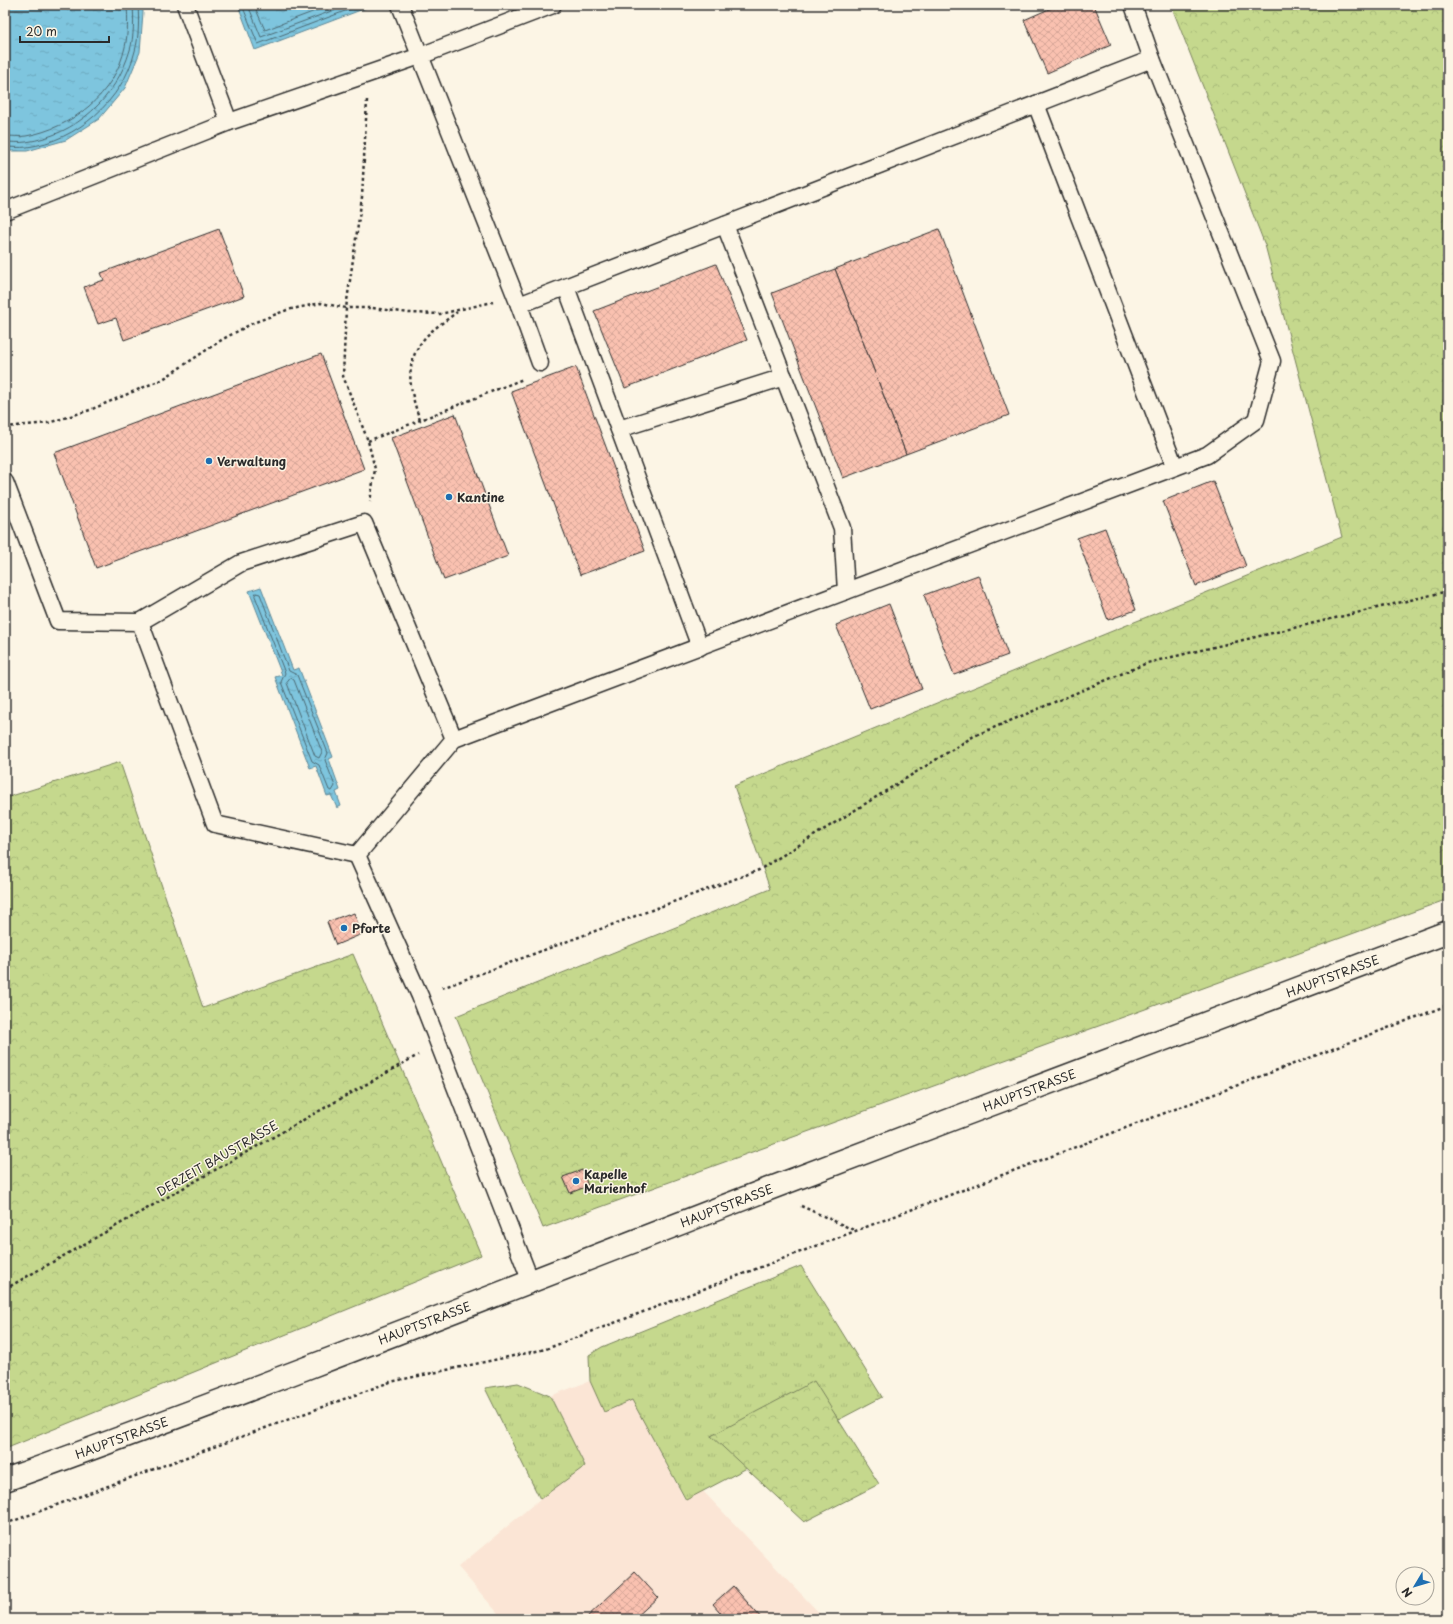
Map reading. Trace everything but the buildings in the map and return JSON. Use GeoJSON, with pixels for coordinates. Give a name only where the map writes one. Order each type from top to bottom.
{"type":"FeatureCollection","features":[{"type":"Feature","properties":{"kind":"main road","name":"HAUPTSTRASSE"},"geometry":{"type":"LineString","coordinates":[[5,1480],[531,1282],[765,1191],[1448,932]]}},
{"type":"Feature","properties":{"kind":"lane"},"geometry":{"type":"LineString","coordinates":[[185,5],[229,122]]}},
{"type":"Feature","properties":{"kind":"lane"},"geometry":{"type":"LineString","coordinates":[[400,5],[517,300],[540,363]]}},
{"type":"Feature","properties":{"kind":"lane"},"geometry":{"type":"LineString","coordinates":[[5,211],[229,122],[420,56],[553,5]]}},
{"type":"Feature","properties":{"kind":"lane"},"geometry":{"type":"LineString","coordinates":[[357,855],[454,739],[1207,455],[1256,420],[1272,361],[1152,59],[1133,5]]}},
{"type":"Feature","properties":{"kind":"lane"},"geometry":{"type":"LineString","coordinates":[[517,300],[566,287],[1152,59]]}},
{"type":"Feature","properties":{"kind":"lane"},"geometry":{"type":"LineString","coordinates":[[1036,104],[1175,467]]}},
{"type":"Feature","properties":{"kind":"lane"},"geometry":{"type":"LineString","coordinates":[[725,225],[842,528],[846,591]]}},
{"type":"Feature","properties":{"kind":"lane"},"geometry":{"type":"LineString","coordinates":[[566,287],[700,646]]}},
{"type":"Feature","properties":{"kind":"lane"},"geometry":{"type":"LineString","coordinates":[[619,429],[784,377]]}},
{"type":"Feature","properties":{"kind":"lane"},"geometry":{"type":"LineString","coordinates":[[5,482],[58,621],[140,622],[241,563],[364,523],[454,739]]}},
{"type":"Feature","properties":{"kind":"lane"},"geometry":{"type":"LineString","coordinates":[[140,622],[215,824],[357,855]]}},
{"type":"Feature","properties":{"kind":"lane"},"geometry":{"type":"LineString","coordinates":[[357,855],[420,996],[531,1282]]}},
{"type":"Feature","properties":{"kind":"path"},"geometry":{"type":"LineString","coordinates":[[364,523],[372,495],[375,469],[368,441],[343,376],[346,308],[362,197],[368,74]]}},
{"type":"Feature","properties":{"kind":"path"},"geometry":{"type":"LineString","coordinates":[[5,427],[48,423],[90,410],[163,378],[253,322],[287,310],[321,303],[346,308],[372,308],[409,313],[440,314],[517,300]]}},
{"type":"Feature","properties":{"kind":"path"},"geometry":{"type":"LineString","coordinates":[[420,420],[413,400],[409,376],[411,360],[424,339],[457,311]]}},
{"type":"Feature","properties":{"kind":"path"},"geometry":{"type":"LineString","coordinates":[[368,441],[525,378],[540,363]]}},
{"type":"Feature","properties":{"kind":"path"},"geometry":{"type":"LineString","coordinates":[[420,996],[759,870],[974,736],[1147,663],[1448,591]]}},
{"type":"Feature","properties":{"kind":"path"},"geometry":{"type":"LineString","coordinates":[[5,1524],[390,1382],[546,1349],[1448,1006]]}},
{"type":"Feature","properties":{"kind":"path","name":"DERZEIT BAUSTRASSE"},"geometry":{"type":"LineString","coordinates":[[5,1289],[439,1043]]}},
{"type":"Feature","properties":{"kind":"path"},"geometry":{"type":"LineString","coordinates":[[765,1191],[856,1231]]}},
{"type":"Feature","properties":{"kind":"shaded area"},"geometry":{"type":"Polygon","coordinates":[[[590,1381],[604,1412],[632,1399],[685,1500],[702,1490],[825,1619],[503,1619],[458,1567],[540,1499],[585,1466],[550,1396],[590,1381]]]}},
{"type":"Feature","properties":{"kind":"green space"},"geometry":{"type":"Polygon","coordinates":[[[1171,5],[1448,5],[1448,899],[543,1228],[456,1016],[770,889],[734,786],[1342,537],[1265,245],[1171,5]]]}},
{"type":"Feature","properties":{"kind":"green space"},"geometry":{"type":"Polygon","coordinates":[[[120,762],[203,1008],[353,954],[481,1255],[5,1449],[5,798],[120,762]]]}},
{"type":"Feature","properties":{"kind":"green space"},"geometry":{"type":"Polygon","coordinates":[[[801,1266],[882,1397],[686,1500],[632,1400],[604,1412],[590,1381],[589,1355],[602,1347],[801,1266]]]}},
{"type":"Feature","properties":{"kind":"green space"},"geometry":{"type":"Polygon","coordinates":[[[814,1381],[879,1484],[804,1522],[711,1436],[814,1381]]]}},
{"type":"Feature","properties":{"kind":"green space"},"geometry":{"type":"Polygon","coordinates":[[[518,1383],[550,1396],[585,1466],[540,1499],[485,1388],[518,1383]]]}},
{"type":"Feature","properties":{"kind":"water"},"geometry":{"type":"Polygon","coordinates":[[[5,5],[142,5],[143,12],[140,52],[125,88],[99,119],[66,140],[27,151],[5,151],[5,5]]]}},
{"type":"Feature","properties":{"kind":"water"},"geometry":{"type":"Polygon","coordinates":[[[238,5],[365,5],[366,8],[255,50],[238,5]]]}},
{"type":"Feature","properties":{"kind":"water"},"geometry":{"type":"Polygon","coordinates":[[[261,587],[293,670],[299,668],[333,757],[329,759],[340,790],[336,792],[341,806],[337,808],[331,795],[327,796],[316,766],[310,768],[275,677],[282,675],[249,591],[261,587]]]}},
{"type":"Feature","properties":{"kind":"place","name":"Verwaltung"},"geometry":{"type":"Point","coordinates":[209,461]}},
{"type":"Feature","properties":{"kind":"place","name":"Kantine"},"geometry":{"type":"Point","coordinates":[449,497]}},
{"type":"Feature","properties":{"kind":"place","name":"Pforte"},"geometry":{"type":"Point","coordinates":[344,928]}},
{"type":"Feature","properties":{"kind":"place","name":"Kapelle Marienhof"},"geometry":{"type":"Point","coordinates":[576,1181]}}]}
